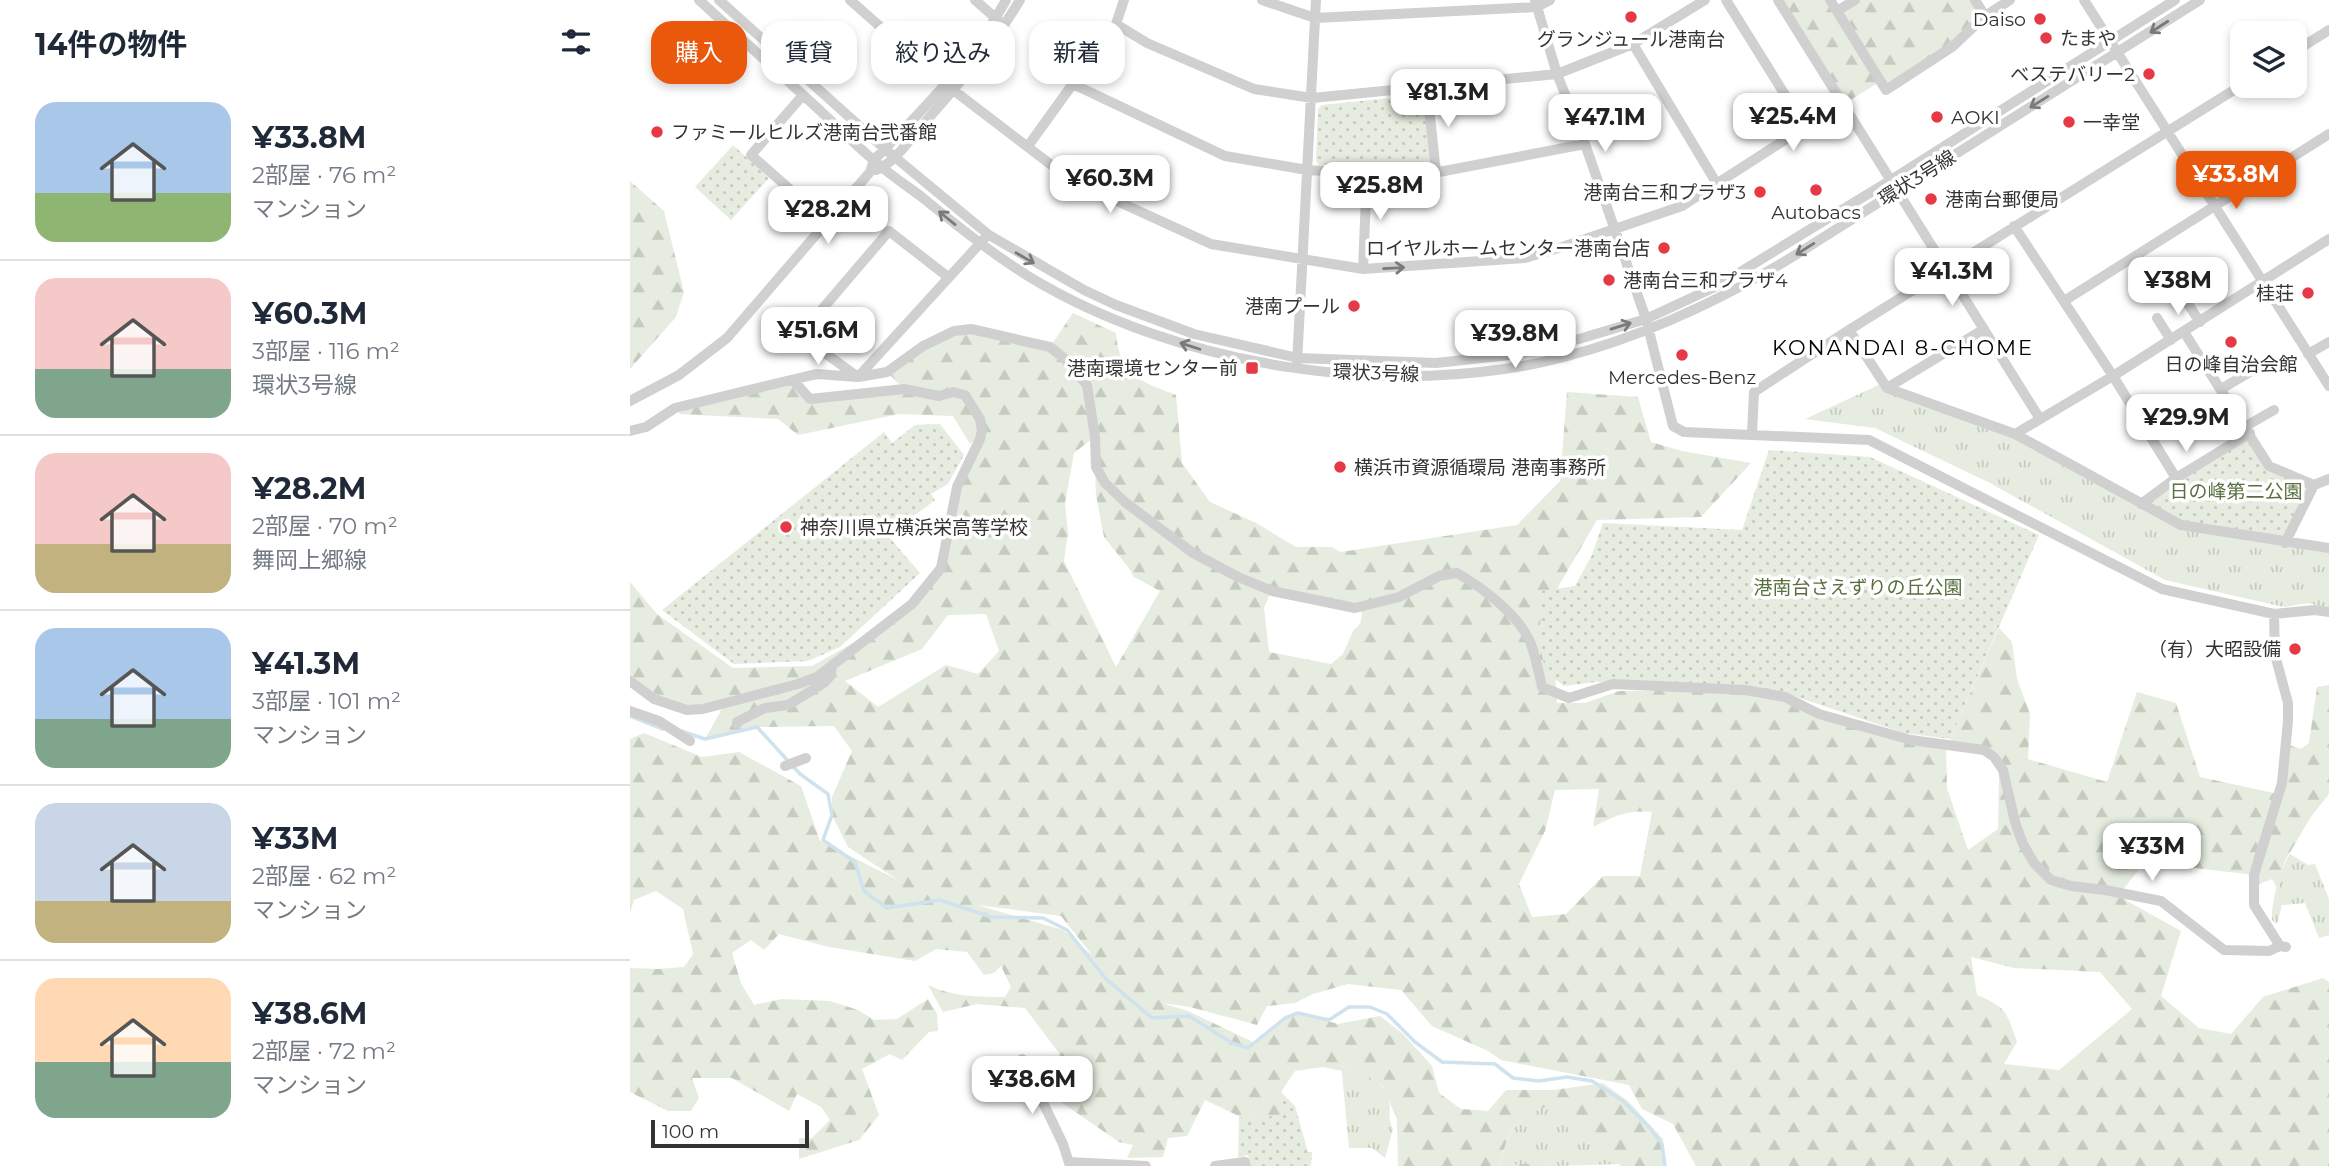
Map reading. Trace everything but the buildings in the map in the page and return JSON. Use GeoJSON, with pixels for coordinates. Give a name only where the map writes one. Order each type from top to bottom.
{"type":"FeatureCollection","features":[{"type":"Feature","properties":{"kind":"street","name":"環状3号線"},"geometry":{"type":"LineString","coordinates":[[699,0],[878,164],[978,243],[1031,278],[1110,317],[1205,350],[1298,364],[1436,363],[1509,355],[1648,325],[1894,185],[2118,53],[2200,0]]}},
{"type":"Feature","properties":{"kind":"street","name":"環状3号線"},"geometry":{"type":"LineString","coordinates":[[719,0],[889,153],[989,235],[1039,266],[1116,305],[1194,334],[1298,364]]}},
{"type":"Feature","properties":{"kind":"street"},"geometry":{"type":"LineString","coordinates":[[850,0],[949,86],[1071,180],[1211,244],[1363,270],[1525,258],[1682,206],[1805,127],[1726,0]]}},
{"type":"Feature","properties":{"kind":"street"},"geometry":{"type":"LineString","coordinates":[[975,0],[999,21]]}},
{"type":"Feature","properties":{"kind":"street"},"geometry":{"type":"LineString","coordinates":[[1000,21],[1006,0]]}},
{"type":"Feature","properties":{"kind":"street"},"geometry":{"type":"LineString","coordinates":[[1001,21],[1020,0]]}},
{"type":"Feature","properties":{"kind":"street"},"geometry":{"type":"LineString","coordinates":[[1117,21],[1125,0]]}},
{"type":"Feature","properties":{"kind":"street"},"geometry":{"type":"LineString","coordinates":[[1262,0],[1315,18],[1550,0]]}},
{"type":"Feature","properties":{"kind":"street"},"geometry":{"type":"LineString","coordinates":[[1298,364],[1316,0]]}},
{"type":"Feature","properties":{"kind":"street"},"geometry":{"type":"LineString","coordinates":[[1125,30],[1147,43],[1254,89],[1312,98],[1557,74],[1633,44],[1705,0]]}},
{"type":"Feature","properties":{"kind":"street"},"geometry":{"type":"LineString","coordinates":[[1778,0],[2040,419]]}},
{"type":"Feature","properties":{"kind":"street"},"geometry":{"type":"LineString","coordinates":[[1830,0],[1885,90],[1952,47],[1985,16],[2010,0]]}},
{"type":"Feature","properties":{"kind":"street"},"geometry":{"type":"LineString","coordinates":[[1837,11],[1855,0]]}},
{"type":"Feature","properties":{"kind":"street"},"geometry":{"type":"LineString","coordinates":[[1975,0],[1985,16]]}},
{"type":"Feature","properties":{"kind":"street"},"geometry":{"type":"LineString","coordinates":[[2084,0],[2329,386]]}},
{"type":"Feature","properties":{"kind":"street","name":"環状3号線"},"geometry":{"type":"LineString","coordinates":[[1894,185],[2110,40],[2175,0]]}},
{"type":"Feature","properties":{"kind":"street"},"geometry":{"type":"LineString","coordinates":[[1536,3],[1557,74],[1585,144],[1648,325],[1673,426],[1684,432],[1870,440],[2162,589],[2274,614],[2315,610],[2329,612]]}},
{"type":"Feature","properties":{"kind":"street"},"geometry":{"type":"LineString","coordinates":[[2307,44],[2329,30]]}},
{"type":"Feature","properties":{"kind":"street"},"geometry":{"type":"LineString","coordinates":[[1633,44],[1717,184]]}},
{"type":"Feature","properties":{"kind":"street"},"geometry":{"type":"LineString","coordinates":[[1028,146],[1074,85],[1225,156],[1307,170],[1418,176],[1585,144]]}},
{"type":"Feature","properties":{"kind":"street"},"geometry":{"type":"LineString","coordinates":[[630,401],[679,375],[727,338],[870,172],[949,86]]}},
{"type":"Feature","properties":{"kind":"street"},"geometry":{"type":"LineString","coordinates":[[1427,88],[1436,173]]}},
{"type":"Feature","properties":{"kind":"street"},"geometry":{"type":"LineString","coordinates":[[1752,434],[1754,392],[2230,93]]}},
{"type":"Feature","properties":{"kind":"street"},"geometry":{"type":"LineString","coordinates":[[803,95],[751,155],[827,222]]}},
{"type":"Feature","properties":{"kind":"street"},"geometry":{"type":"LineString","coordinates":[[2064,302],[2329,134]]}},
{"type":"Feature","properties":{"kind":"street"},"geometry":{"type":"LineString","coordinates":[[1363,270],[1367,173]]}},
{"type":"Feature","properties":{"kind":"street"},"geometry":{"type":"LineString","coordinates":[[2014,226],[2113,376],[2176,478]]}},
{"type":"Feature","properties":{"kind":"street"},"geometry":{"type":"LineString","coordinates":[[858,377],[800,335],[889,231],[948,277]]}},
{"type":"Feature","properties":{"kind":"street"},"geometry":{"type":"LineString","coordinates":[[858,377],[978,243],[989,235]]}},
{"type":"Feature","properties":{"kind":"street"},"geometry":{"type":"LineString","coordinates":[[2015,434],[2184,332],[2329,239]]}},
{"type":"Feature","properties":{"kind":"street"},"geometry":{"type":"LineString","coordinates":[[2186,301],[2200,322]]}},
{"type":"Feature","properties":{"kind":"street"},"geometry":{"type":"LineString","coordinates":[[2157,318],[2171,340]]}},
{"type":"Feature","properties":{"kind":"street"},"geometry":{"type":"LineString","coordinates":[[630,431],[646,426],[675,408],[817,374],[858,377],[887,372],[923,346],[954,331],[971,329],[1050,347],[1065,359],[1087,385],[1095,437],[1096,467],[1105,483],[1126,503],[1193,553],[1238,577],[1274,591],[1355,608],[1399,597],[1439,576],[1457,573],[1491,596],[1521,627],[1530,643],[1542,687],[1569,698],[1613,684],[1737,689],[1786,697],[1819,714],[1911,740],[1984,750],[1994,757],[2003,770],[2023,844],[2034,863],[2051,880],[2071,886],[2161,901],[2224,950],[2269,951],[2283,947],[2254,905],[2255,875],[2281,783],[2288,721],[2288,703],[2275,655],[2274,614]]}},
{"type":"Feature","properties":{"kind":"street"},"geometry":{"type":"LineString","coordinates":[[1887,388],[1984,329]]}},
{"type":"Feature","properties":{"kind":"street"},"geometry":{"type":"LineString","coordinates":[[1849,330],[1887,388],[2015,434],[2181,525],[2329,548]]}},
{"type":"Feature","properties":{"kind":"street"},"geometry":{"type":"LineString","coordinates":[[2184,332],[2269,466],[2314,485]]}},
{"type":"Feature","properties":{"kind":"street"},"geometry":{"type":"LineString","coordinates":[[2308,354],[2329,342]]}},
{"type":"Feature","properties":{"kind":"street"},"geometry":{"type":"LineString","coordinates":[[2221,389],[2250,372]]}},
{"type":"Feature","properties":{"kind":"street"},"geometry":{"type":"LineString","coordinates":[[630,681],[654,699],[687,710],[703,709],[798,684],[817,677],[912,604],[941,568],[957,487],[982,430],[980,419],[965,395],[953,392],[939,396],[904,389],[810,398],[793,380]]}},
{"type":"Feature","properties":{"kind":"street"},"geometry":{"type":"LineString","coordinates":[[2141,503],[2274,410]]}},
{"type":"Feature","properties":{"kind":"street"},"geometry":{"type":"LineString","coordinates":[[2285,543],[2314,485],[2329,479]]}},
{"type":"Feature","properties":{"kind":"street"},"geometry":{"type":"LineString","coordinates":[[737,724],[765,708],[788,705],[811,691],[831,675],[832,666]]}},
{"type":"Feature","properties":{"kind":"street"},"geometry":{"type":"LineString","coordinates":[[630,711],[666,726],[687,739]]}},
{"type":"Feature","properties":{"kind":"street"},"geometry":{"type":"LineString","coordinates":[[786,766],[802,760]]}},
{"type":"Feature","properties":{"kind":"street"},"geometry":{"type":"LineString","coordinates":[[1022,1059],[1063,1144],[1069,1164],[1146,1166]]}},
{"type":"Feature","properties":{"kind":"street"},"geometry":{"type":"LineString","coordinates":[[1215,1166],[1245,1162],[1245,1166]]}},
{"type":"Feature","properties":{"kind":"green space"},"geometry":{"type":"Polygon","coordinates":[[[1778,0],[1830,0],[1837,11],[1855,0],[1975,0],[1985,16],[1886,90],[1881,81],[1844,104],[1778,0]]]}},
{"type":"Feature","properties":{"kind":"green space"},"geometry":{"type":"Polygon","coordinates":[[[1420,95],[1424,97],[1430,163],[1428,169],[1319,165],[1316,161],[1318,109],[1322,105],[1420,95]]]}},
{"type":"Feature","properties":{"kind":"green space"},"geometry":{"type":"Polygon","coordinates":[[[733,145],[769,178],[731,220],[695,187],[733,145]]]}},
{"type":"Feature","properties":{"kind":"green space"},"geometry":{"type":"Polygon","coordinates":[[[630,181],[664,211],[684,292],[676,317],[630,369],[630,181]]]}},
{"type":"Feature","properties":{"kind":"green space"},"geometry":{"type":"Polygon","coordinates":[[[1073,313],[1116,333],[1118,347],[1127,368],[1142,381],[1176,395],[1182,463],[1210,502],[1256,523],[1296,547],[1331,547],[1341,552],[1517,525],[1560,481],[1567,392],[1638,397],[1651,442],[1682,451],[1751,463],[1701,517],[1597,520],[1551,599],[1557,703],[1585,703],[1619,691],[1745,690],[1785,697],[1819,714],[1946,744],[1947,788],[1968,850],[1998,829],[1999,776],[2003,770],[1994,757],[1958,745],[1950,739],[1999,628],[2012,642],[2017,679],[2030,714],[2028,759],[2107,782],[2137,692],[2176,703],[2200,777],[2278,794],[2286,744],[2301,749],[2309,743],[2317,687],[2329,685],[2329,794],[2310,818],[2285,861],[2279,880],[2281,895],[2272,879],[2254,886],[2254,875],[2145,862],[2118,896],[2181,931],[2161,996],[2199,1028],[2231,1034],[2263,997],[2323,978],[2329,982],[2329,1166],[1696,1166],[1673,1124],[1642,1109],[1629,1085],[1501,1060],[1488,1051],[1432,1026],[1401,990],[1348,984],[1313,994],[1295,1003],[1267,1006],[1257,1025],[1190,1007],[1162,1003],[1188,1011],[1255,1043],[1294,1012],[1338,1024],[1380,1016],[1403,1034],[1432,1066],[1439,1093],[1461,1109],[1488,1111],[1506,1090],[1554,1090],[1603,1083],[1629,1102],[1663,1139],[1663,1166],[1619,1166],[1620,1164],[1571,1131],[1549,1105],[1527,1116],[1515,1127],[1499,1165],[1555,1163],[1558,1166],[1398,1166],[1397,1119],[1382,1085],[1342,1062],[1342,1071],[1323,1067],[1295,1071],[1281,1092],[1281,1115],[1245,1119],[1205,1100],[1187,1136],[1168,1138],[1163,1157],[1127,1158],[1133,1145],[1119,1142],[1058,1100],[1059,1053],[1025,1008],[977,1004],[943,1012],[928,985],[956,994],[1005,997],[1011,987],[1001,966],[994,973],[984,975],[967,952],[936,949],[915,961],[829,947],[779,934],[764,950],[751,940],[732,953],[741,983],[754,1005],[782,999],[830,1001],[858,1010],[874,1020],[897,1019],[928,999],[937,1014],[938,1031],[929,1032],[902,1060],[890,1054],[862,1069],[879,1115],[859,1140],[799,1159],[799,1138],[812,1138],[830,1120],[821,1107],[797,1094],[789,1111],[732,1078],[692,1078],[699,1098],[691,1111],[668,1111],[630,1092],[630,968],[684,967],[693,954],[683,909],[656,891],[634,900],[630,913],[630,739],[644,733],[702,757],[739,752],[801,786],[820,841],[898,880],[848,847],[832,815],[832,797],[852,751],[834,726],[757,727],[705,739],[726,702],[687,710],[630,681],[630,582],[657,614],[733,668],[812,666],[908,612],[930,587],[941,559],[958,488],[979,435],[970,444],[953,416],[899,414],[798,435],[778,419],[678,414],[688,405],[795,379],[811,399],[903,388],[887,372],[923,346],[971,329],[1050,347],[1073,313]],[[1094,437],[1074,453],[1065,503],[1068,533],[1064,561],[1116,667],[1160,591],[1134,577],[1104,537],[1096,495],[1094,437]],[[1273,587],[1264,608],[1269,652],[1331,664],[1343,654],[1354,629],[1361,621],[1360,604],[1273,587]],[[986,614],[948,615],[922,649],[845,681],[878,707],[946,665],[978,674],[999,651],[986,614]],[[1599,789],[1555,790],[1545,831],[1519,884],[1532,917],[1566,914],[1603,876],[1640,876],[1652,812],[1621,815],[1593,827],[1599,789]],[[977,905],[1063,930],[1093,956],[1061,916],[977,905]],[[1971,957],[1977,995],[2004,1012],[2017,1042],[2004,1064],[2059,1070],[2132,1009],[2100,972],[2014,968],[1971,957]]]}},
{"type":"Feature","properties":{"kind":"green space"},"geometry":{"type":"Polygon","coordinates":[[[1883,383],[2015,434],[2141,504],[2329,548],[2329,608],[2308,603],[2284,607],[2165,580],[1990,483],[1875,428],[1805,419],[1883,383]]]}},
{"type":"Feature","properties":{"kind":"green space"},"geometry":{"type":"Polygon","coordinates":[[[940,424],[964,455],[948,484],[931,494],[935,500],[888,536],[920,573],[840,647],[808,661],[734,664],[662,610],[884,432],[892,443],[915,425],[940,424]]]}},
{"type":"Feature","properties":{"kind":"green space","name":"日の峰第二公園"},"geometry":{"type":"Polygon","coordinates":[[[2250,433],[2269,466],[2314,485],[2285,543],[2181,525],[2141,504],[2250,433]]]}},
{"type":"Feature","properties":{"kind":"green space","name":"港南台さえずりの丘公園"},"geometry":{"type":"Polygon","coordinates":[[[1769,450],[1870,457],[2039,535],[1950,739],[1904,733],[1788,694],[1642,682],[1596,682],[1564,686],[1546,672],[1539,643],[1542,591],[1575,586],[1592,555],[1603,523],[1742,530],[1769,450]]]}},
{"type":"Feature","properties":{"kind":"green space"},"geometry":{"type":"Polygon","coordinates":[[[2290,854],[2308,865],[2315,864],[2329,899],[2329,935],[2319,938],[2305,903],[2282,905],[2277,924],[2272,920],[2277,886],[2290,854]]]}},
{"type":"Feature","properties":{"kind":"green space"},"geometry":{"type":"Polygon","coordinates":[[[1341,1062],[1377,1081],[1387,1093],[1393,1129],[1385,1158],[1372,1148],[1349,1148],[1341,1062]]]}},
{"type":"Feature","properties":{"kind":"green space"},"geometry":{"type":"Polygon","coordinates":[[[1281,1092],[1295,1106],[1308,1152],[1312,1152],[1311,1166],[1250,1166],[1248,1155],[1238,1158],[1239,1116],[1245,1119],[1281,1115],[1281,1092]]]}},
{"type":"Feature","properties":{"kind":"green space"},"geometry":{"type":"Polygon","coordinates":[[[1549,1104],[1571,1131],[1621,1164],[1499,1166],[1510,1134],[1527,1116],[1549,1104]]]}},
{"type":"Feature","properties":{"kind":"waterway"},"geometry":{"type":"LineString","coordinates":[[630,716],[663,729]]}},
{"type":"Feature","properties":{"kind":"waterway"},"geometry":{"type":"LineString","coordinates":[[681,731],[705,739],[757,727],[800,774],[828,794],[832,815],[823,840],[855,862],[864,891],[887,908],[940,900],[991,917],[1043,918],[1067,930],[1106,979],[1152,1018],[1189,1016],[1232,1043],[1248,1048],[1285,1018],[1298,1013],[1329,1020],[1349,1007],[1370,1007],[1387,1014],[1415,1042],[1442,1062],[1495,1064],[1513,1078],[1539,1081],[1567,1077],[1592,1081],[1623,1101],[1649,1127],[1662,1144],[1665,1166]]}},
{"type":"Feature","properties":{"kind":"place","name":"グランジュール港南台"},"geometry":{"type":"Point","coordinates":[1631,17]}},
{"type":"Feature","properties":{"kind":"place","name":"Daiso"},"geometry":{"type":"Point","coordinates":[2040,19]}},
{"type":"Feature","properties":{"kind":"place","name":"たまや"},"geometry":{"type":"Point","coordinates":[2046,38]}},
{"type":"Feature","properties":{"kind":"place","name":"べステバリー2"},"geometry":{"type":"Point","coordinates":[2149,74]}},
{"type":"Feature","properties":{"kind":"place","name":"AOKI"},"geometry":{"type":"Point","coordinates":[1937,117]}},
{"type":"Feature","properties":{"kind":"place","name":"一幸堂"},"geometry":{"type":"Point","coordinates":[2069,122]}},
{"type":"Feature","properties":{"kind":"place","name":"ファミールヒルズ港南台弐番館"},"geometry":{"type":"Point","coordinates":[657,132]}},
{"type":"Feature","properties":{"kind":"place","name":"Autobacs"},"geometry":{"type":"Point","coordinates":[1816,190]}},
{"type":"Feature","properties":{"kind":"place","name":"港南台三和プラザ3"},"geometry":{"type":"Point","coordinates":[1760,192]}},
{"type":"Feature","properties":{"kind":"place","name":"港南台郵便局"},"geometry":{"type":"Point","coordinates":[1931,199]}},
{"type":"Feature","properties":{"kind":"place","name":"ロイヤルホームセンター港南台店"},"geometry":{"type":"Point","coordinates":[1664,248]}},
{"type":"Feature","properties":{"kind":"place","name":"港南台三和プラザ4"},"geometry":{"type":"Point","coordinates":[1609,280]}},
{"type":"Feature","properties":{"kind":"place","name":"桂荘"},"geometry":{"type":"Point","coordinates":[2308,293]}},
{"type":"Feature","properties":{"kind":"place","name":"港南プール"},"geometry":{"type":"Point","coordinates":[1354,306]}},
{"type":"Feature","properties":{"kind":"place","name":"日の峰自治会館"},"geometry":{"type":"Point","coordinates":[2231,342]}},
{"type":"Feature","properties":{"kind":"place","name":"Mercedes-Benz"},"geometry":{"type":"Point","coordinates":[1682,355]}},
{"type":"Feature","properties":{"kind":"place","name":"港南環境センター前"},"geometry":{"type":"Point","coordinates":[1252,368]}},
{"type":"Feature","properties":{"kind":"place","name":"横浜市資源循環局 港南事務所"},"geometry":{"type":"Point","coordinates":[1340,467]}},
{"type":"Feature","properties":{"kind":"place","name":"神奈川県立横浜栄高等学校"},"geometry":{"type":"Point","coordinates":[786,527]}},
{"type":"Feature","properties":{"kind":"place","name":"（有）大昭設備"},"geometry":{"type":"Point","coordinates":[2295,649]}},
{"type":"Feature","properties":{"kind":"district","name":"KONANDAI 8-CHOME"},"geometry":{"type":"Point","coordinates":[1903,347]}}]}
